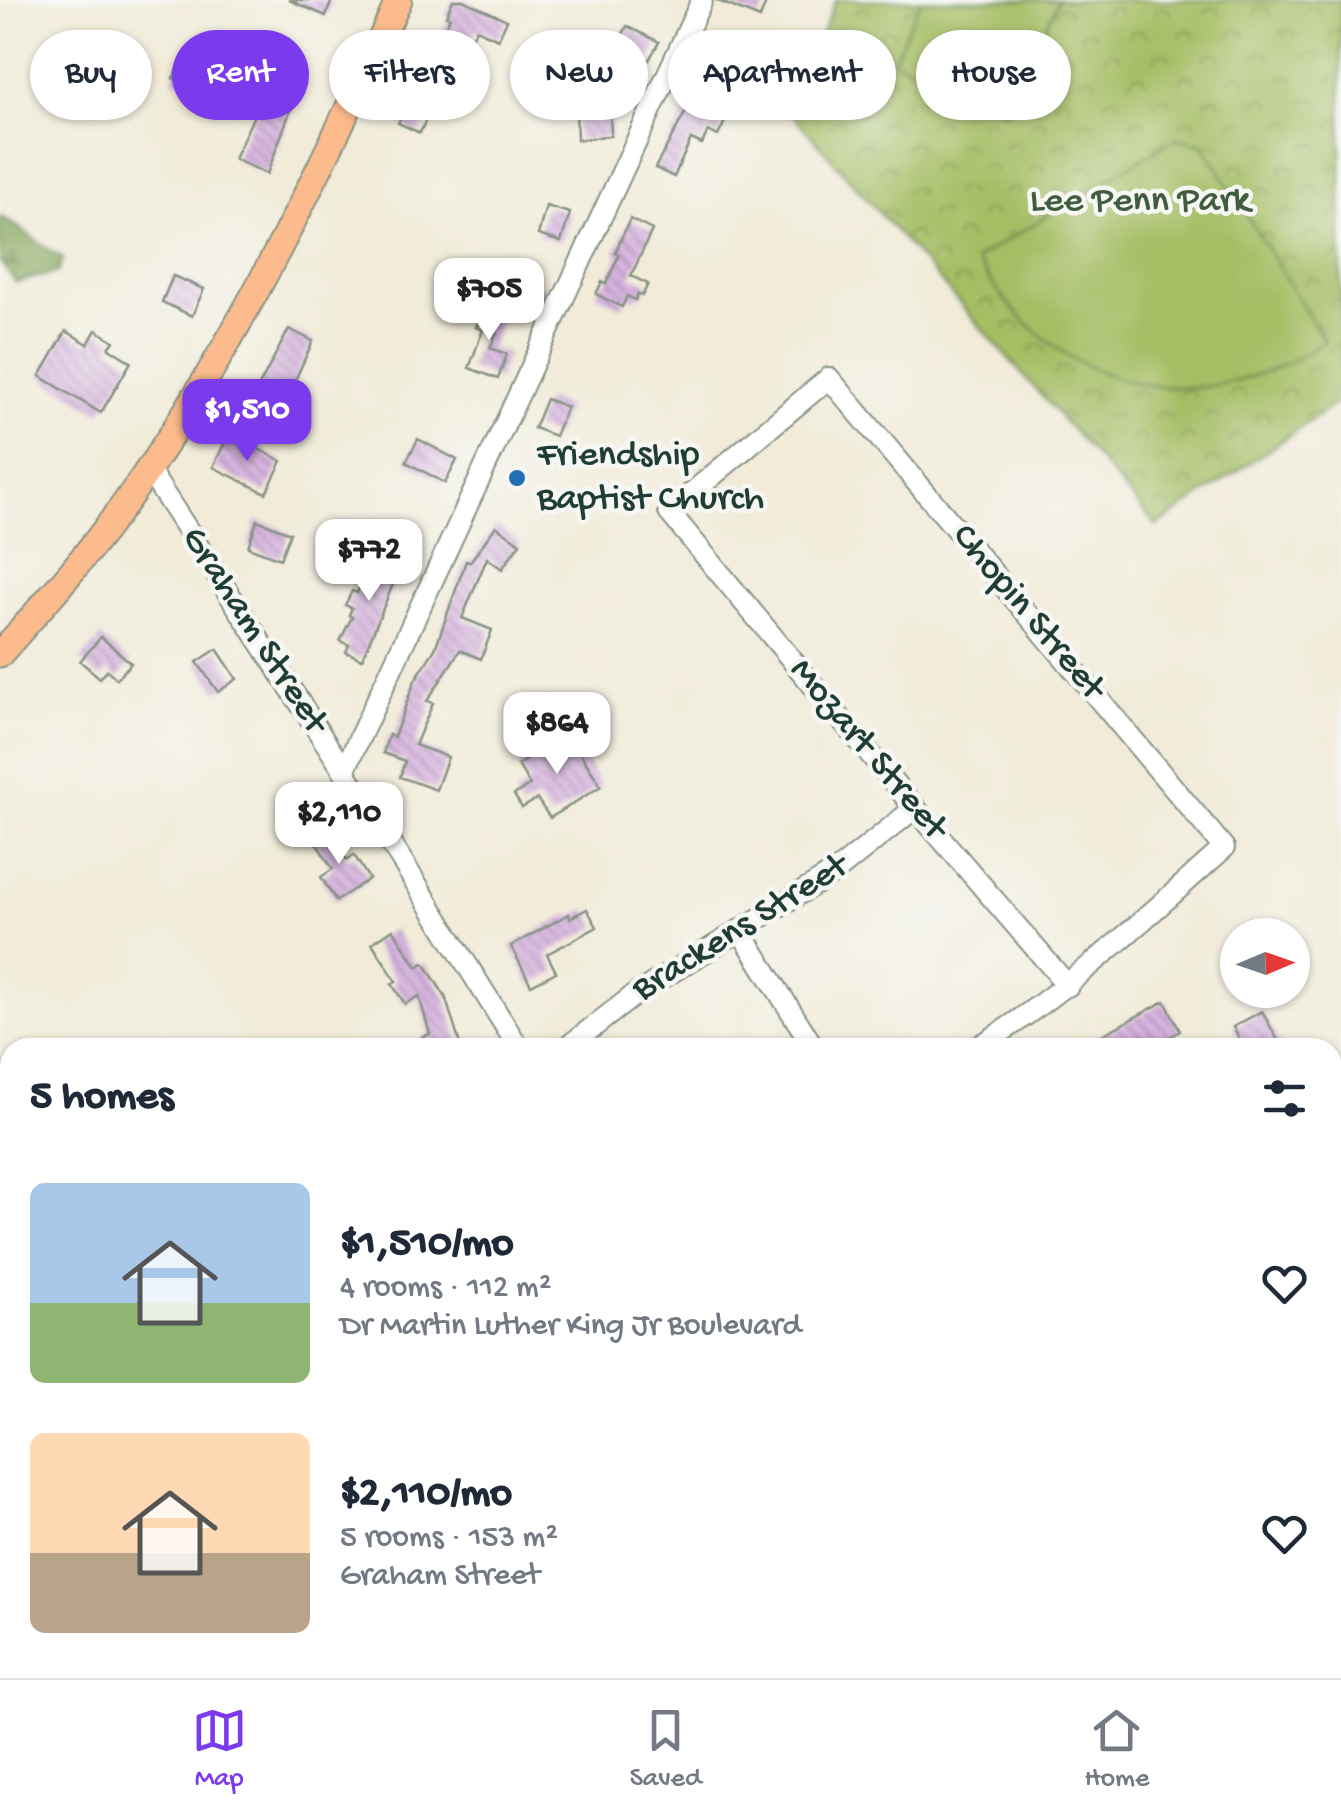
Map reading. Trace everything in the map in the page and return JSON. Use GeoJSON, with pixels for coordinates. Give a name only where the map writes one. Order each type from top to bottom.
{"type":"FeatureCollection","features":[{"type":"Feature","properties":{"kind":"main road"},"geometry":{"type":"LineString","coordinates":[[0,654],[78,566],[148,469],[218,356],[333,144],[399,0]]}},
{"type":"Feature","properties":{"kind":"street"},"geometry":{"type":"LineString","coordinates":[[344,772],[702,0]]}},
{"type":"Feature","properties":{"kind":"street","name":"Chopin Street"},"geometry":{"type":"LineString","coordinates":[[670,512],[829,378],[1224,848],[1068,986]]}},
{"type":"Feature","properties":{"kind":"street","name":"Graham Street"},"geometry":{"type":"LineString","coordinates":[[148,469],[513,1038]]}},
{"type":"Feature","properties":{"kind":"street","name":"Mozart Street"},"geometry":{"type":"LineString","coordinates":[[670,512],[1068,986]]}},
{"type":"Feature","properties":{"kind":"street","name":"Brackens Street"},"geometry":{"type":"LineString","coordinates":[[579,1038],[633,996],[848,863],[915,808]]}},
{"type":"Feature","properties":{"kind":"street"},"geometry":{"type":"LineString","coordinates":[[740,930],[808,1038]]}},
{"type":"Feature","properties":{"kind":"street"},"geometry":{"type":"LineString","coordinates":[[993,1038],[1068,986]]}},
{"type":"Feature","properties":{"kind":"green space","name":"Lee Penn Park"},"geometry":{"type":"Polygon","coordinates":[[[836,0],[1341,0],[1341,400],[1157,526],[797,120],[896,120],[896,30],[823,30],[836,0]]]}},
{"type":"Feature","properties":{"kind":"green space"},"geometry":{"type":"Polygon","coordinates":[[[921,0],[1058,0],[1044,30],[916,30],[916,71],[896,61],[921,0]]]}},
{"type":"Feature","properties":{"kind":"green space"},"geometry":{"type":"Polygon","coordinates":[[[1176,138],[1203,144],[1325,342],[1276,368],[1226,383],[1178,387],[1131,382],[1087,365],[1045,339],[1008,304],[976,259],[1176,138]]]}},
{"type":"Feature","properties":{"kind":"green space"},"geometry":{"type":"Polygon","coordinates":[[[0,217],[63,258],[58,272],[16,283],[0,262],[0,217]]]}},
{"type":"Feature","properties":{"kind":"building"},"geometry":{"type":"Polygon","coordinates":[[[289,0],[332,0],[326,16],[289,0]]]}},
{"type":"Feature","properties":{"kind":"building"},"geometry":{"type":"Polygon","coordinates":[[[453,0],[463,0],[507,20],[498,39],[490,35],[490,30],[444,30],[450,17],[446,16],[453,0]]]}},
{"type":"Feature","properties":{"kind":"building"},"geometry":{"type":"Polygon","coordinates":[[[716,0],[767,0],[760,18],[716,0]]]}},
{"type":"Feature","properties":{"kind":"building"},"geometry":{"type":"Polygon","coordinates":[[[648,36],[659,42],[648,59],[648,36]]]}},
{"type":"Feature","properties":{"kind":"building"},"geometry":{"type":"Polygon","coordinates":[[[252,120],[287,120],[267,174],[234,159],[252,120]]]}},
{"type":"Feature","properties":{"kind":"building"},"geometry":{"type":"Polygon","coordinates":[[[399,120],[426,120],[420,133],[398,123],[399,120]]]}},
{"type":"Feature","properties":{"kind":"building"},"geometry":{"type":"Polygon","coordinates":[[[576,120],[610,120],[611,136],[577,140],[576,120]]]}},
{"type":"Feature","properties":{"kind":"building"},"geometry":{"type":"Polygon","coordinates":[[[681,120],[726,120],[718,136],[708,131],[702,144],[691,139],[674,177],[655,168],[681,120]]]}},
{"type":"Feature","properties":{"kind":"building"},"geometry":{"type":"Polygon","coordinates":[[[546,206],[570,213],[561,242],[538,235],[546,206]]]}},
{"type":"Feature","properties":{"kind":"building"},"geometry":{"type":"Polygon","coordinates":[[[630,219],[652,230],[631,276],[648,284],[642,296],[638,294],[635,300],[627,296],[622,307],[596,294],[602,282],[606,284],[630,219]]]}},
{"type":"Feature","properties":{"kind":"building"},"geometry":{"type":"Polygon","coordinates":[[[173,276],[204,289],[192,316],[162,302],[173,276]]]}},
{"type":"Feature","properties":{"kind":"building"},"geometry":{"type":"Polygon","coordinates":[[[517,276],[546,288],[538,306],[509,293],[517,276]]]}},
{"type":"Feature","properties":{"kind":"building"},"geometry":{"type":"Polygon","coordinates":[[[488,301],[506,310],[490,348],[507,354],[498,379],[469,368],[483,330],[476,327],[488,301]]]}},
{"type":"Feature","properties":{"kind":"building"},"geometry":{"type":"Polygon","coordinates":[[[289,329],[313,341],[285,402],[258,388],[289,329]]]}},
{"type":"Feature","properties":{"kind":"building"},"geometry":{"type":"Polygon","coordinates":[[[96,330],[114,341],[109,348],[131,362],[101,413],[40,376],[66,331],[88,344],[96,330]]]}},
{"type":"Feature","properties":{"kind":"building"},"geometry":{"type":"Polygon","coordinates":[[[546,399],[567,407],[555,436],[534,428],[546,399]]]}},
{"type":"Feature","properties":{"kind":"building"},"geometry":{"type":"Polygon","coordinates":[[[229,434],[282,461],[266,493],[213,467],[229,434]]]}},
{"type":"Feature","properties":{"kind":"building"},"geometry":{"type":"Polygon","coordinates":[[[418,439],[457,460],[445,483],[406,462],[418,439]]]}},
{"type":"Feature","properties":{"kind":"building"},"geometry":{"type":"Polygon","coordinates":[[[257,520],[290,533],[280,559],[248,547],[257,520]]]}},
{"type":"Feature","properties":{"kind":"building"},"geometry":{"type":"Polygon","coordinates":[[[496,526],[520,543],[502,569],[487,558],[462,618],[492,630],[481,659],[460,650],[427,701],[433,703],[415,745],[448,757],[436,790],[400,777],[405,761],[383,753],[389,735],[394,737],[415,680],[435,649],[466,561],[470,562],[496,526]]]}},
{"type":"Feature","properties":{"kind":"building"},"geometry":{"type":"Polygon","coordinates":[[[374,554],[401,565],[362,659],[346,652],[349,645],[340,641],[352,617],[352,608],[345,605],[352,591],[357,593],[374,554]]]}},
{"type":"Feature","properties":{"kind":"building"},"geometry":{"type":"Polygon","coordinates":[[[101,637],[131,663],[117,679],[107,670],[100,678],[80,661],[101,637]]]}},
{"type":"Feature","properties":{"kind":"building"},"geometry":{"type":"Polygon","coordinates":[[[217,649],[237,679],[218,692],[197,662],[217,649]]]}},
{"type":"Feature","properties":{"kind":"building"},"geometry":{"type":"Polygon","coordinates":[[[568,734],[601,786],[550,818],[537,799],[522,808],[514,795],[530,785],[518,765],[568,734]]]}},
{"type":"Feature","properties":{"kind":"building"},"geometry":{"type":"Polygon","coordinates":[[[326,828],[347,860],[354,855],[369,879],[336,901],[321,877],[333,869],[312,837],[326,828]]]}},
{"type":"Feature","properties":{"kind":"building"},"geometry":{"type":"Polygon","coordinates":[[[587,909],[597,927],[547,954],[556,972],[531,985],[511,946],[569,914],[570,918],[587,909]]]}},
{"type":"Feature","properties":{"kind":"building"},"geometry":{"type":"Polygon","coordinates":[[[393,929],[417,967],[424,963],[445,996],[458,1038],[422,1038],[430,1034],[419,996],[405,1004],[392,984],[396,981],[372,943],[393,929]]]}},
{"type":"Feature","properties":{"kind":"building"},"geometry":{"type":"Polygon","coordinates":[[[1165,1001],[1180,1031],[1168,1038],[1097,1038],[1165,1001]]]}},
{"type":"Feature","properties":{"kind":"building"},"geometry":{"type":"Polygon","coordinates":[[[1262,1011],[1277,1038],[1239,1038],[1233,1027],[1262,1011]]]}},
{"type":"Feature","properties":{"kind":"place","name":"Friendship Baptist Church"},"geometry":{"type":"Point","coordinates":[517,478]}}]}
